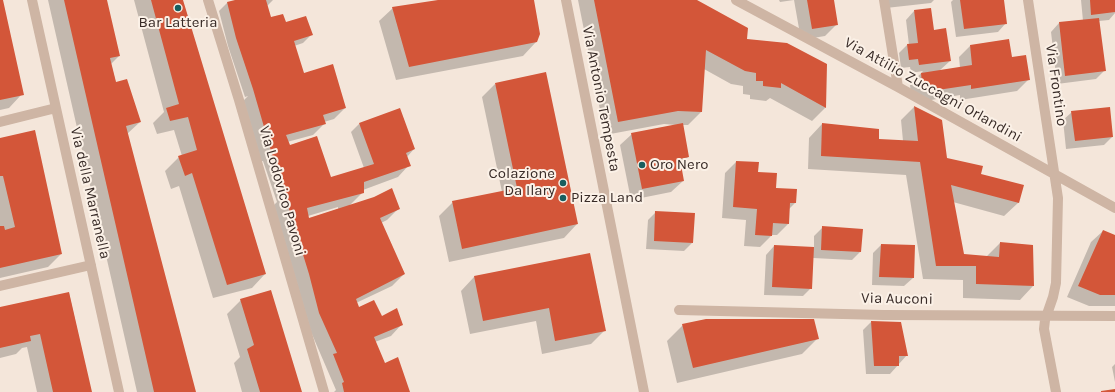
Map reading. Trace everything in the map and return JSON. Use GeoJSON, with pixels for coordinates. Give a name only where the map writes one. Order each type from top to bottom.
{"type":"FeatureCollection","features":[{"type":"Feature","properties":{"kind":"street","name":"Via della Marranella"},"geometry":{"type":"LineString","coordinates":[[32,0],[119,392]]}},
{"type":"Feature","properties":{"kind":"street","name":"Via Lodovico Pavoni"},"geometry":{"type":"LineString","coordinates":[[208,0],[242,107],[324,392]]}},
{"type":"Feature","properties":{"kind":"street","name":"Via Antonio Tempesta"},"geometry":{"type":"LineString","coordinates":[[566,0],[644,392]]}},
{"type":"Feature","properties":{"kind":"street","name":"Via Attilio Zuccagni Orlandini"},"geometry":{"type":"LineString","coordinates":[[736,0],[898,87],[1115,208]]}},
{"type":"Feature","properties":{"kind":"street"},"geometry":{"type":"LineString","coordinates":[[884,0],[898,87]]}},
{"type":"Feature","properties":{"kind":"street","name":"Via Frontino"},"geometry":{"type":"LineString","coordinates":[[1028,0],[1058,198],[1056,283],[1054,298],[1044,329],[1056,392]]}},
{"type":"Feature","properties":{"kind":"street"},"geometry":{"type":"LineString","coordinates":[[0,122],[56,108]]}},
{"type":"Feature","properties":{"kind":"street"},"geometry":{"type":"LineString","coordinates":[[0,286],[90,265]]}},
{"type":"Feature","properties":{"kind":"street","name":"Via Auconi"},"geometry":{"type":"LineString","coordinates":[[679,310],[876,314],[1115,316]]}},
{"type":"Feature","properties":{"kind":"building"},"geometry":{"type":"Polygon","coordinates":[[[0,0],[3,0],[24,95],[0,100],[0,0]]]}},
{"type":"Feature","properties":{"kind":"building"},"geometry":{"type":"Polygon","coordinates":[[[64,0],[107,0],[120,56],[110,58],[116,82],[127,79],[141,122],[126,126],[196,392],[154,392],[64,0]]]}},
{"type":"Feature","properties":{"kind":"building"},"geometry":{"type":"Polygon","coordinates":[[[151,0],[183,0],[266,274],[227,285],[192,173],[185,176],[178,156],[197,150],[188,117],[170,121],[166,108],[179,104],[151,0]]]}},
{"type":"Feature","properties":{"kind":"building"},"geometry":{"type":"Polygon","coordinates":[[[235,0],[266,0],[271,17],[283,14],[286,22],[306,16],[313,35],[294,41],[304,73],[333,64],[346,108],[323,115],[326,124],[286,135],[290,145],[317,136],[331,177],[374,164],[359,123],[400,108],[415,149],[406,153],[411,166],[364,182],[364,193],[307,208],[309,218],[374,197],[392,188],[400,209],[380,218],[405,274],[356,299],[359,307],[374,300],[382,316],[397,308],[403,325],[374,337],[385,363],[398,357],[410,392],[344,392],[342,383],[344,382],[333,354],[337,353],[319,313],[309,274],[236,38],[227,2],[235,0]]]}},
{"type":"Feature","properties":{"kind":"building"},"geometry":{"type":"Polygon","coordinates":[[[438,0],[534,0],[540,34],[537,42],[409,67],[392,7],[438,0]]]}},
{"type":"Feature","properties":{"kind":"building"},"geometry":{"type":"Polygon","coordinates":[[[594,0],[697,0],[748,28],[747,39],[787,43],[827,64],[826,108],[781,83],[781,88],[763,86],[763,81],[756,81],[756,73],[745,71],[706,50],[702,112],[678,111],[618,122],[594,0]]]}},
{"type":"Feature","properties":{"kind":"building"},"geometry":{"type":"Polygon","coordinates":[[[807,0],[834,0],[838,25],[812,29],[807,0]]]}},
{"type":"Feature","properties":{"kind":"building"},"geometry":{"type":"Polygon","coordinates":[[[960,0],[1004,0],[1007,24],[964,29],[960,0]]]}},
{"type":"Feature","properties":{"kind":"building"},"geometry":{"type":"Polygon","coordinates":[[[1090,0],[1115,0],[1115,12],[1091,15],[1090,0]]]}},
{"type":"Feature","properties":{"kind":"building"},"geometry":{"type":"Polygon","coordinates":[[[931,8],[934,30],[946,28],[951,61],[919,65],[918,59],[909,60],[907,44],[918,43],[914,10],[931,8]]]}},
{"type":"Feature","properties":{"kind":"building"},"geometry":{"type":"Polygon","coordinates":[[[1099,18],[1106,71],[1065,76],[1059,22],[1099,18]]]}},
{"type":"Feature","properties":{"kind":"building"},"geometry":{"type":"Polygon","coordinates":[[[1009,39],[1012,57],[1026,55],[1030,80],[971,89],[971,85],[931,91],[930,84],[922,84],[921,73],[972,65],[970,45],[1009,39]]]}},
{"type":"Feature","properties":{"kind":"building"},"geometry":{"type":"Polygon","coordinates":[[[546,72],[578,224],[462,249],[452,201],[517,188],[495,83],[546,72]]]}},
{"type":"Feature","properties":{"kind":"building"},"geometry":{"type":"Polygon","coordinates":[[[914,106],[942,120],[947,158],[983,166],[981,174],[1024,185],[1019,203],[951,185],[964,254],[999,257],[1000,242],[1033,245],[1034,286],[976,284],[976,266],[936,266],[920,162],[821,156],[822,123],[879,129],[879,139],[918,141],[914,106]]]}},
{"type":"Feature","properties":{"kind":"building"},"geometry":{"type":"Polygon","coordinates":[[[1110,107],[1113,137],[1075,141],[1071,111],[1110,107]]]}},
{"type":"Feature","properties":{"kind":"building"},"geometry":{"type":"Polygon","coordinates":[[[683,123],[689,157],[680,159],[684,181],[642,189],[631,133],[683,123]]]}},
{"type":"Feature","properties":{"kind":"building"},"geometry":{"type":"Polygon","coordinates":[[[35,130],[62,254],[0,268],[0,226],[4,226],[5,230],[15,227],[3,176],[0,176],[0,138],[35,130]]]}},
{"type":"Feature","properties":{"kind":"building"},"geometry":{"type":"Polygon","coordinates":[[[736,161],[759,162],[758,172],[777,173],[776,188],[797,189],[796,203],[790,203],[789,224],[773,223],[772,236],[755,235],[757,209],[733,207],[736,161]]]}},
{"type":"Feature","properties":{"kind":"building"},"geometry":{"type":"Polygon","coordinates":[[[655,211],[695,213],[693,243],[654,241],[655,211]]]}},
{"type":"Feature","properties":{"kind":"building"},"geometry":{"type":"Polygon","coordinates":[[[822,226],[863,229],[861,252],[821,250],[822,226]]]}},
{"type":"Feature","properties":{"kind":"building"},"geometry":{"type":"Polygon","coordinates":[[[1103,230],[1115,235],[1115,295],[1100,295],[1078,286],[1103,230]]]}},
{"type":"Feature","properties":{"kind":"building"},"geometry":{"type":"Polygon","coordinates":[[[881,244],[915,245],[914,278],[879,277],[881,244]]]}},
{"type":"Feature","properties":{"kind":"building"},"geometry":{"type":"Polygon","coordinates":[[[774,245],[814,247],[812,289],[772,287],[774,245]]]}},
{"type":"Feature","properties":{"kind":"building"},"geometry":{"type":"Polygon","coordinates":[[[590,253],[606,331],[555,341],[549,308],[483,321],[474,276],[590,253]]]}},
{"type":"Feature","properties":{"kind":"building"},"geometry":{"type":"Polygon","coordinates":[[[271,290],[302,392],[260,392],[247,349],[254,345],[240,299],[271,290]]]}},
{"type":"Feature","properties":{"kind":"building"},"geometry":{"type":"Polygon","coordinates":[[[69,292],[92,392],[53,392],[40,334],[30,336],[31,341],[0,348],[0,307],[69,292]]]}},
{"type":"Feature","properties":{"kind":"building"},"geometry":{"type":"Polygon","coordinates":[[[706,319],[814,319],[819,339],[693,368],[682,324],[706,319]]]}},
{"type":"Feature","properties":{"kind":"building"},"geometry":{"type":"Polygon","coordinates":[[[871,321],[901,322],[908,356],[899,356],[899,366],[874,366],[871,321]]]}},
{"type":"Feature","properties":{"kind":"building"},"geometry":{"type":"Polygon","coordinates":[[[1115,389],[1115,392],[1101,392],[1101,391],[1115,389]]]}},
{"type":"Feature","properties":{"kind":"place","name":"Bar Latteria"},"geometry":{"type":"Point","coordinates":[178,8]}},
{"type":"Feature","properties":{"kind":"place","name":"Oro Nero"},"geometry":{"type":"Point","coordinates":[642,165]}},
{"type":"Feature","properties":{"kind":"place","name":"Colazione Da Ilary"},"geometry":{"type":"Point","coordinates":[563,183]}},
{"type":"Feature","properties":{"kind":"place","name":"Pizza Land"},"geometry":{"type":"Point","coordinates":[563,198]}}]}
